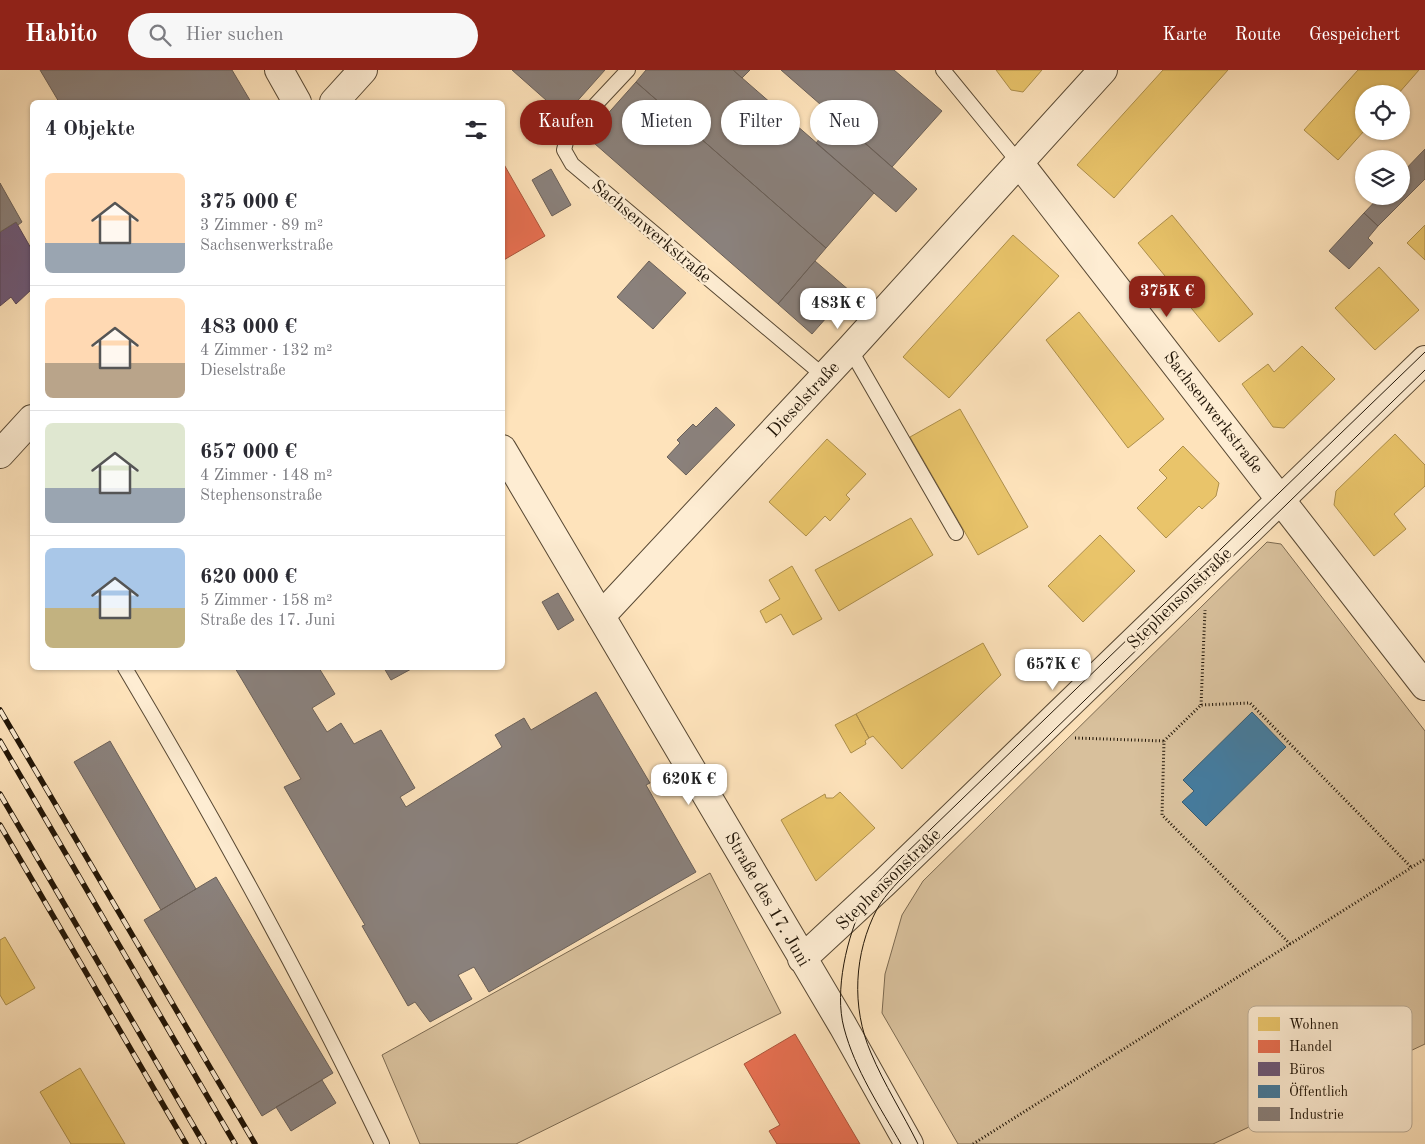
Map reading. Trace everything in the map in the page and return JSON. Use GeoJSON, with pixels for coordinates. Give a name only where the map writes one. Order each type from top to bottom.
{"type":"FeatureCollection","features":[{"type":"Feature","properties":{"kind":"street"},"geometry":{"type":"LineString","coordinates":[[278,70],[297,100]]}},
{"type":"Feature","properties":{"kind":"street"},"geometry":{"type":"LineString","coordinates":[[336,100],[363,70]]}},
{"type":"Feature","properties":{"kind":"street","name":"Dieselstraße"},"geometry":{"type":"LineString","coordinates":[[601,616],[850,349],[1020,164],[1103,70]]}},
{"type":"Feature","properties":{"kind":"street","name":"Sachsenwerkstraße"},"geometry":{"type":"LineString","coordinates":[[1020,164],[1425,686]]}},
{"type":"Feature","properties":{"kind":"street","name":"Stephensonstraße"},"geometry":{"type":"LineString","coordinates":[[802,959],[1425,360]]}},
{"type":"Feature","properties":{"kind":"street"},"geometry":{"type":"LineString","coordinates":[[0,454],[30,421]]}},
{"type":"Feature","properties":{"kind":"street","name":"Straße des 17. Juni"},"geometry":{"type":"LineString","coordinates":[[505,454],[909,1144]]}},
{"type":"Feature","properties":{"kind":"lane","name":"Sachsenwerkstraße"},"geometry":{"type":"LineString","coordinates":[[628,70],[568,134],[564,150],[572,164],[824,376]]}},
{"type":"Feature","properties":{"kind":"lane","name":"Sachsenwerkstraße"},"geometry":{"type":"LineString","coordinates":[[943,70],[1020,164]]}},
{"type":"Feature","properties":{"kind":"lane"},"geometry":{"type":"LineString","coordinates":[[850,349],[956,533]]}},
{"type":"Feature","properties":{"kind":"lane"},"geometry":{"type":"LineString","coordinates":[[126,670],[194,783],[345,1066],[382,1144]]}},
{"type":"Feature","properties":{"kind":"path"},"geometry":{"type":"LineString","coordinates":[[1207,571],[1201,704],[1164,741],[1162,814],[1290,944]]}},
{"type":"Feature","properties":{"kind":"path"},"geometry":{"type":"LineString","coordinates":[[1201,704],[1250,704],[1411,867]]}},
{"type":"Feature","properties":{"kind":"path"},"geometry":{"type":"LineString","coordinates":[[1036,736],[1164,741]]}},
{"type":"Feature","properties":{"kind":"path"},"geometry":{"type":"LineString","coordinates":[[973,1144],[1425,859]]}},
{"type":"Feature","properties":{"kind":"shaded area"},"geometry":{"type":"Polygon","coordinates":[[[1267,542],[1281,544],[1425,731],[1425,1044],[1412,1050],[1412,1006],[1248,1006],[1248,1127],[1213,1144],[958,1144],[882,1013],[885,974],[902,915],[923,881],[1267,542]]]}},
{"type":"Feature","properties":{"kind":"shaded area"},"geometry":{"type":"Polygon","coordinates":[[[710,873],[781,1013],[516,1144],[420,1144],[382,1055],[710,873]]]}},
{"type":"Feature","properties":{"kind":"building: Wohnen"},"geometry":{"type":"Polygon","coordinates":[[[996,70],[1042,70],[1023,92],[1011,90],[996,70]]]}},
{"type":"Feature","properties":{"kind":"building: Wohnen"},"geometry":{"type":"Polygon","coordinates":[[[1163,70],[1228,70],[1114,198],[1077,165],[1163,70]]]}},
{"type":"Feature","properties":{"kind":"building: Wohnen"},"geometry":{"type":"Polygon","coordinates":[[[1358,70],[1419,70],[1406,85],[1355,85],[1356,140],[1338,160],[1304,130],[1358,70]]]}},
{"type":"Feature","properties":{"kind":"building: Wohnen"},"geometry":{"type":"Polygon","coordinates":[[[1172,215],[1253,314],[1219,342],[1138,243],[1172,215]]]}},
{"type":"Feature","properties":{"kind":"building: Wohnen"},"geometry":{"type":"Polygon","coordinates":[[[1425,225],[1425,260],[1407,243],[1425,225]]]}},
{"type":"Feature","properties":{"kind":"building: Wohnen"},"geometry":{"type":"Polygon","coordinates":[[[1013,235],[1059,276],[949,398],[903,357],[1013,235]]]}},
{"type":"Feature","properties":{"kind":"building: Wohnen"},"geometry":{"type":"Polygon","coordinates":[[[1379,267],[1419,310],[1375,350],[1335,308],[1379,267]]]}},
{"type":"Feature","properties":{"kind":"building: Wohnen"},"geometry":{"type":"Polygon","coordinates":[[[1079,312],[1164,419],[1128,448],[1046,340],[1079,312]]]}},
{"type":"Feature","properties":{"kind":"building: Wohnen"},"geometry":{"type":"Polygon","coordinates":[[[1302,346],[1335,379],[1284,428],[1273,427],[1242,384],[1268,364],[1274,372],[1302,346]]]}},
{"type":"Feature","properties":{"kind":"building: Wohnen"},"geometry":{"type":"Polygon","coordinates":[[[960,409],[1028,527],[978,555],[910,437],[960,409]]]}},
{"type":"Feature","properties":{"kind":"building: Wohnen"},"geometry":{"type":"Polygon","coordinates":[[[1395,434],[1425,465],[1425,486],[1394,514],[1406,529],[1374,556],[1334,505],[1336,491],[1395,434]]]}},
{"type":"Feature","properties":{"kind":"building: Wohnen"},"geometry":{"type":"Polygon","coordinates":[[[827,439],[866,474],[846,495],[850,499],[830,521],[825,516],[806,536],[769,502],[827,439]]]}},
{"type":"Feature","properties":{"kind":"building: Wohnen"},"geometry":{"type":"Polygon","coordinates":[[[1183,446],[1219,483],[1216,496],[1202,509],[1199,506],[1166,538],[1137,508],[1167,478],[1159,470],[1183,446]]]}},
{"type":"Feature","properties":{"kind":"building: Wohnen"},"geometry":{"type":"Polygon","coordinates":[[[911,518],[933,555],[839,611],[815,570],[911,518]]]}},
{"type":"Feature","properties":{"kind":"building: Wohnen"},"geometry":{"type":"Polygon","coordinates":[[[1100,535],[1135,571],[1083,622],[1048,586],[1100,535]]]}},
{"type":"Feature","properties":{"kind":"building: Wohnen"},"geometry":{"type":"Polygon","coordinates":[[[792,566],[822,619],[793,635],[781,614],[766,623],[760,611],[780,599],[769,580],[792,566]]]}},
{"type":"Feature","properties":{"kind":"building: Wohnen"},"geometry":{"type":"Polygon","coordinates":[[[983,643],[1001,675],[902,769],[873,736],[869,738],[856,714],[983,643]]]}},
{"type":"Feature","properties":{"kind":"building: Wohnen"},"geometry":{"type":"Polygon","coordinates":[[[856,714],[869,738],[865,741],[866,744],[851,753],[835,725],[856,714]]]}},
{"type":"Feature","properties":{"kind":"building: Wohnen"},"geometry":{"type":"Polygon","coordinates":[[[840,792],[875,828],[816,881],[781,820],[825,794],[826,798],[833,798],[840,792]]]}},
{"type":"Feature","properties":{"kind":"building: Wohnen"},"geometry":{"type":"Polygon","coordinates":[[[5,937],[35,988],[6,1005],[0,995],[0,940],[5,937]]]}},
{"type":"Feature","properties":{"kind":"building: Wohnen"},"geometry":{"type":"Polygon","coordinates":[[[80,1068],[125,1144],[71,1144],[40,1092],[80,1068]]]}},
{"type":"Feature","properties":{"kind":"building: Handel"},"geometry":{"type":"Polygon","coordinates":[[[505,166],[545,236],[505,259],[505,166]]]}},
{"type":"Feature","properties":{"kind":"building: Handel"},"geometry":{"type":"Polygon","coordinates":[[[795,1034],[860,1144],[777,1144],[769,1131],[780,1125],[744,1064],[795,1034]]]}},
{"type":"Feature","properties":{"kind":"building: Büros"},"geometry":{"type":"Polygon","coordinates":[[[16,222],[30,246],[30,291],[16,304],[11,297],[0,306],[0,232],[16,222]]]}},
{"type":"Feature","properties":{"kind":"building: Öffentlich"},"geometry":{"type":"Polygon","coordinates":[[[1252,712],[1286,747],[1206,826],[1182,802],[1194,791],[1183,780],[1252,712]]]}},
{"type":"Feature","properties":{"kind":"building: Industrie"},"geometry":{"type":"Polygon","coordinates":[[[40,70],[232,70],[250,100],[58,100],[40,70]]]}},
{"type":"Feature","properties":{"kind":"building: Industrie"},"geometry":{"type":"Polygon","coordinates":[[[512,70],[605,70],[578,100],[546,100],[512,70]]]}},
{"type":"Feature","properties":{"kind":"building: Industrie"},"geometry":{"type":"Polygon","coordinates":[[[646,70],[733,70],[767,100],[721,100],[721,145],[800,145],[800,128],[810,137],[810,145],[819,145],[874,193],[826,248],[708,145],[711,145],[711,100],[657,100],[636,82],[646,70]]]}},
{"type":"Feature","properties":{"kind":"building: Industrie"},"geometry":{"type":"Polygon","coordinates":[[[733,70],[750,70],[742,78],[733,70]]]}},
{"type":"Feature","properties":{"kind":"building: Industrie"},"geometry":{"type":"Polygon","coordinates":[[[781,70],[894,70],[942,111],[892,167],[867,145],[878,145],[878,100],[815,100],[781,70]]]}},
{"type":"Feature","properties":{"kind":"building: Industrie"},"geometry":{"type":"Polygon","coordinates":[[[636,82],[657,100],[622,100],[622,145],[708,145],[826,248],[778,304],[596,145],[612,145],[612,109],[636,82]]]}},
{"type":"Feature","properties":{"kind":"building: Industrie"},"geometry":{"type":"Polygon","coordinates":[[[818,145],[867,145],[917,189],[896,212],[818,145]]]}},
{"type":"Feature","properties":{"kind":"building: Industrie"},"geometry":{"type":"Polygon","coordinates":[[[1425,149],[1425,179],[1410,194],[1410,165],[1425,149]]]}},
{"type":"Feature","properties":{"kind":"building: Industrie"},"geometry":{"type":"Polygon","coordinates":[[[551,169],[571,205],[552,216],[532,180],[551,169]]]}},
{"type":"Feature","properties":{"kind":"building: Industrie"},"geometry":{"type":"Polygon","coordinates":[[[0,183],[22,222],[18,225],[16,222],[0,232],[0,183]]]}},
{"type":"Feature","properties":{"kind":"building: Industrie"},"geometry":{"type":"Polygon","coordinates":[[[1372,205],[1399,205],[1378,226],[1364,213],[1372,205]]]}},
{"type":"Feature","properties":{"kind":"building: Industrie"},"geometry":{"type":"Polygon","coordinates":[[[1364,213],[1378,226],[1368,238],[1373,243],[1349,269],[1329,251],[1364,213]]]}},
{"type":"Feature","properties":{"kind":"building: Industrie"},"geometry":{"type":"Polygon","coordinates":[[[649,261],[686,293],[653,329],[617,297],[649,261]]]}},
{"type":"Feature","properties":{"kind":"building: Industrie"},"geometry":{"type":"Polygon","coordinates":[[[815,261],[850,291],[812,334],[778,304],[815,261]]]}},
{"type":"Feature","properties":{"kind":"building: Industrie"},"geometry":{"type":"Polygon","coordinates":[[[716,407],[735,425],[686,475],[667,457],[680,443],[677,440],[693,424],[696,427],[716,407]]]}},
{"type":"Feature","properties":{"kind":"building: Industrie"},"geometry":{"type":"Polygon","coordinates":[[[558,593],[574,620],[558,630],[542,602],[558,593]]]}},
{"type":"Feature","properties":{"kind":"building: Industrie"},"geometry":{"type":"Polygon","coordinates":[[[236,670],[320,670],[335,694],[312,708],[327,732],[341,723],[354,744],[381,730],[415,788],[400,797],[406,807],[502,747],[495,735],[524,718],[531,730],[596,692],[650,783],[646,785],[696,872],[489,992],[474,967],[458,975],[472,999],[430,1022],[415,1002],[408,1006],[362,926],[365,925],[284,787],[301,779],[236,670]]]}},
{"type":"Feature","properties":{"kind":"building: Industrie"},"geometry":{"type":"Polygon","coordinates":[[[385,670],[409,670],[391,680],[385,670]]]}},
{"type":"Feature","properties":{"kind":"building: Industrie"},"geometry":{"type":"Polygon","coordinates":[[[110,741],[196,889],[161,910],[74,762],[110,741]]]}},
{"type":"Feature","properties":{"kind":"building: Industrie"},"geometry":{"type":"Polygon","coordinates":[[[216,877],[333,1073],[262,1116],[144,920],[216,877]]]}},
{"type":"Feature","properties":{"kind":"building: Industrie"},"geometry":{"type":"Polygon","coordinates":[[[322,1080],[336,1103],[291,1131],[276,1107],[322,1080]]]}},
{"type":"Feature","properties":{"kind":"tram line"},"geometry":{"type":"LineString","coordinates":[[901,1144],[861,1073],[849,1044],[841,1013],[841,981],[844,964],[852,931],[864,902],[881,879],[901,858],[1425,352]]}},
{"type":"Feature","properties":{"kind":"tram line"},"geometry":{"type":"LineString","coordinates":[[918,1144],[876,1065],[860,1017],[858,999],[860,962],[869,926],[877,909],[894,886],[914,866],[1425,370]]}},
{"type":"Feature","properties":{"kind":"railway"},"geometry":{"type":"LineString","coordinates":[[0,710],[255,1144]]}},
{"type":"Feature","properties":{"kind":"railway"},"geometry":{"type":"LineString","coordinates":[[0,741],[235,1144]]}},
{"type":"Feature","properties":{"kind":"railway"},"geometry":{"type":"LineString","coordinates":[[0,794],[204,1144]]}},
{"type":"Feature","properties":{"kind":"railway"},"geometry":{"type":"LineString","coordinates":[[0,825],[186,1144]]}}]}
